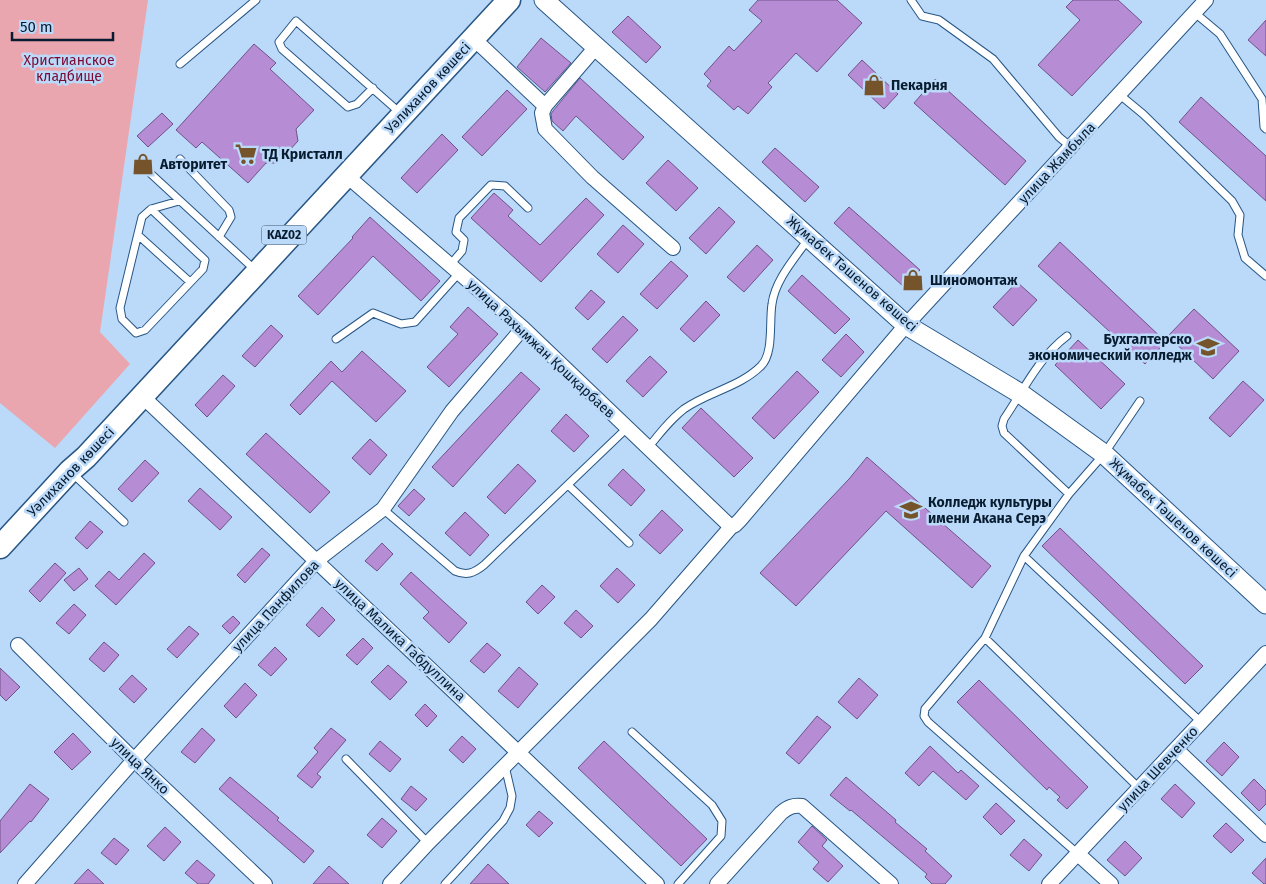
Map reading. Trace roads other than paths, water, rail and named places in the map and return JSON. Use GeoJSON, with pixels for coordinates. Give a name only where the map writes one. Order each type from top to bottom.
{"type":"FeatureCollection","features":[{"type":"Feature","properties":{"kind":"highway","name":"KАZ02"},"geometry":{"type":"LineString","coordinates":[[70,471],[82,452],[501,0]]}},
{"type":"Feature","properties":{"kind":"highway","name":"Уәлиханов көшесі"},"geometry":{"type":"LineString","coordinates":[[347,176],[508,0]]}},
{"type":"Feature","properties":{"kind":"highway","name":"KАZ02"},"geometry":{"type":"LineString","coordinates":[[142,396],[347,176]]}},
{"type":"Feature","properties":{"kind":"highway","name":"Уәлиханов көшесі"},"geometry":{"type":"LineString","coordinates":[[0,547],[142,396]]}},
{"type":"Feature","properties":{"kind":"main road","name":"Жұмабек Тәшенов көшесі"},"geometry":{"type":"LineString","coordinates":[[544,0],[906,325],[1021,394],[1104,454],[1266,604]]}},
{"type":"Feature","properties":{"kind":"street","name":"улица Жамбыла"},"geometry":{"type":"LineString","coordinates":[[390,884],[428,843],[651,619],[731,526],[740,520],[906,325],[1206,0]]}},
{"type":"Feature","properties":{"kind":"street"},"geometry":{"type":"LineString","coordinates":[[473,38],[545,106]]}},
{"type":"Feature","properties":{"kind":"street"},"geometry":{"type":"LineString","coordinates":[[596,47],[545,106],[542,113],[545,129],[592,177],[673,248]]}},
{"type":"Feature","properties":{"kind":"street","name":"улица Рахымжан Қошқарбаев"},"geometry":{"type":"LineString","coordinates":[[347,176],[523,328],[731,526]]}},
{"type":"Feature","properties":{"kind":"street","name":"улица Панфилова"},"geometry":{"type":"LineString","coordinates":[[25,884],[134,760],[316,561],[383,509],[452,411],[523,328]]}},
{"type":"Feature","properties":{"kind":"street","name":"улица Малика Габдуллина"},"geometry":{"type":"LineString","coordinates":[[142,396],[657,884]]}},
{"type":"Feature","properties":{"kind":"street","name":"улица Янко"},"geometry":{"type":"LineString","coordinates":[[18,645],[134,760],[265,884]]}},
{"type":"Feature","properties":{"kind":"street","name":"улица Шевченко"},"geometry":{"type":"LineString","coordinates":[[1049,884],[1266,653]]}},
{"type":"Feature","properties":{"kind":"street"},"geometry":{"type":"LineString","coordinates":[[1176,749],[1266,835]]}},
{"type":"Feature","properties":{"kind":"street"},"geometry":{"type":"LineString","coordinates":[[717,884],[781,813],[787,807],[794,805],[802,806],[891,884]]}},
{"type":"Feature","properties":{"kind":"street"},"geometry":{"type":"LineString","coordinates":[[1078,854],[1111,884]]}},
{"type":"Feature","properties":{"kind":"lane"},"geometry":{"type":"LineString","coordinates":[[180,64],[256,0]]}},
{"type":"Feature","properties":{"kind":"lane"},"geometry":{"type":"LineString","coordinates":[[911,0],[922,16],[939,20],[993,59],[1071,148]]}},
{"type":"Feature","properties":{"kind":"lane"},"geometry":{"type":"LineString","coordinates":[[1195,13],[1220,34],[1264,98],[1264,127],[1266,129]]}},
{"type":"Feature","properties":{"kind":"lane"},"geometry":{"type":"LineString","coordinates":[[373,88],[357,104],[348,107],[282,49],[279,42],[296,21],[373,88],[398,111]]}},
{"type":"Feature","properties":{"kind":"lane"},"geometry":{"type":"LineString","coordinates":[[1120,95],[1144,114],[1232,201],[1240,215],[1238,235],[1245,258],[1266,276]]}},
{"type":"Feature","properties":{"kind":"lane"},"geometry":{"type":"LineString","coordinates":[[180,159],[229,210],[232,217],[219,237]]}},
{"type":"Feature","properties":{"kind":"lane"},"geometry":{"type":"LineString","coordinates":[[150,173],[253,268]]}},
{"type":"Feature","properties":{"kind":"lane"},"geometry":{"type":"LineString","coordinates":[[336,339],[373,313],[401,324],[416,322],[454,269],[462,252],[464,240],[456,232],[459,218],[491,185],[505,186],[528,208]]}},
{"type":"Feature","properties":{"kind":"lane"},"geometry":{"type":"LineString","coordinates":[[151,209],[205,260],[203,269],[144,330],[136,333],[122,319],[120,308],[142,217],[151,209],[179,201]]}},
{"type":"Feature","properties":{"kind":"lane"},"geometry":{"type":"LineString","coordinates":[[138,235],[190,282]]}},
{"type":"Feature","properties":{"kind":"lane"},"geometry":{"type":"LineString","coordinates":[[648,448],[662,430],[684,409],[747,377],[761,366],[768,356],[772,304],[776,289],[809,238]]}},
{"type":"Feature","properties":{"kind":"lane"},"geometry":{"type":"LineString","coordinates":[[1066,336],[1054,345],[1045,357],[1004,419],[1002,426],[1004,433],[1069,494]]}},
{"type":"Feature","properties":{"kind":"lane"},"geometry":{"type":"LineString","coordinates":[[1078,854],[928,722],[924,716],[925,708],[984,638],[1024,556],[1069,494],[1104,454],[1140,401]]}},
{"type":"Feature","properties":{"kind":"lane"},"geometry":{"type":"LineString","coordinates":[[383,509],[455,571],[462,574],[470,574],[484,565],[627,428]]}},
{"type":"Feature","properties":{"kind":"lane"},"geometry":{"type":"LineString","coordinates":[[70,471],[124,522]]}},
{"type":"Feature","properties":{"kind":"lane"},"geometry":{"type":"LineString","coordinates":[[568,485],[629,543]]}},
{"type":"Feature","properties":{"kind":"lane"},"geometry":{"type":"LineString","coordinates":[[1024,556],[1201,722]]}},
{"type":"Feature","properties":{"kind":"lane"},"geometry":{"type":"LineString","coordinates":[[984,638],[1139,788]]}},
{"type":"Feature","properties":{"kind":"lane"},"geometry":{"type":"LineString","coordinates":[[632,732],[712,805],[722,821],[721,836],[678,884]]}},
{"type":"Feature","properties":{"kind":"lane"},"geometry":{"type":"LineString","coordinates":[[346,759],[428,843]]}},
{"type":"Feature","properties":{"kind":"lane"},"geometry":{"type":"LineString","coordinates":[[445,884],[503,821],[510,808],[512,796],[505,766]]}},
{"type":"Feature","properties":{"kind":"place","name":"Пекарня"},"geometry":{"type":"Point","coordinates":[874,85]}},
{"type":"Feature","properties":{"kind":"place","name":"ТД Кристалл"},"geometry":{"type":"Point","coordinates":[246,154]}},
{"type":"Feature","properties":{"kind":"place","name":"Авторитет"},"geometry":{"type":"Point","coordinates":[143,164]}},
{"type":"Feature","properties":{"kind":"place","name":"Шиномонтаж"},"geometry":{"type":"Point","coordinates":[913,280]}},
{"type":"Feature","properties":{"kind":"place","name":"Бухгалтерско экономический колледж"},"geometry":{"type":"Point","coordinates":[1208,347]}},
{"type":"Feature","properties":{"kind":"place","name":"Колледж культуры имени Акана Серэ"},"geometry":{"type":"Point","coordinates":[911,510]}},
{"type":"Feature","properties":{"kind":"park label","name":"Христианское кладбище"},"geometry":{"type":"Point","coordinates":[69,68]}}]}
